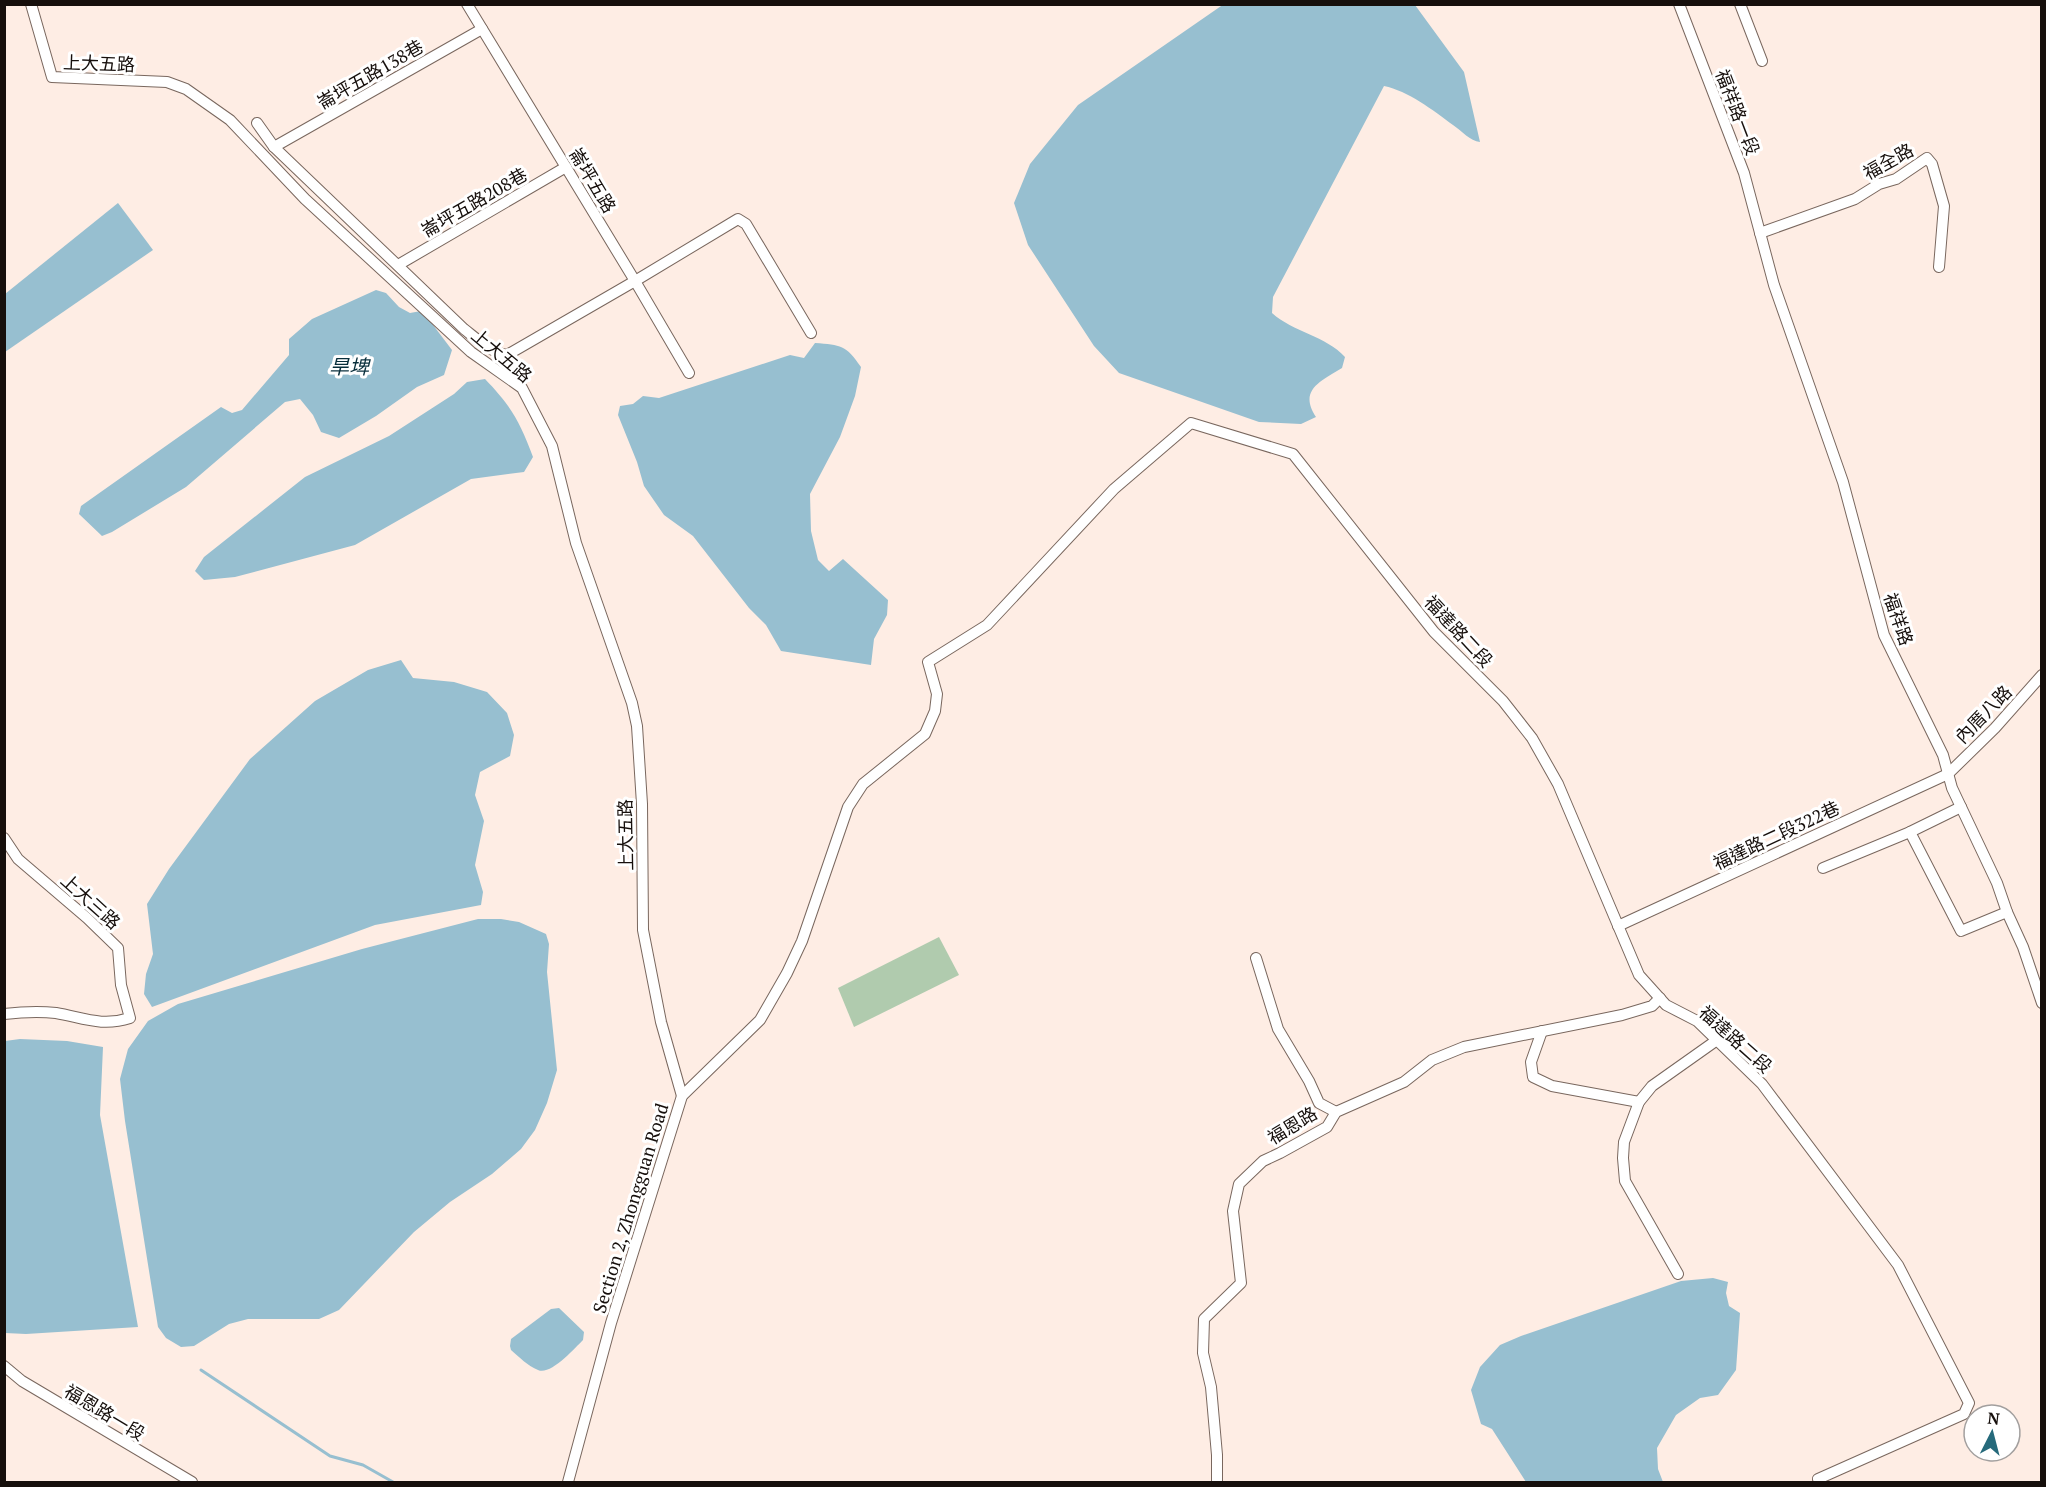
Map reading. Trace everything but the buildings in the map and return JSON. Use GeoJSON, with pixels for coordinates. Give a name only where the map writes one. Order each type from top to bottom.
{"type":"FeatureCollection","features":[{"type":"Feature","properties":{"kind":"street","name":"上大五路"},"geometry":{"type":"LineString","coordinates":[[31,4],[52,77],[167,82],[186,89],[230,120],[305,199],[471,352],[522,388],[552,446],[576,543],[632,703],[637,726],[642,804],[643,930],[661,1022],[682,1096]]}},
{"type":"Feature","properties":{"kind":"street","name":"崙坪五路"},"geometry":{"type":"LineString","coordinates":[[467,4],[689,373]]}},
{"type":"Feature","properties":{"kind":"street"},"geometry":{"type":"LineString","coordinates":[[1740,4],[1762,61]]}},
{"type":"Feature","properties":{"kind":"street","name":"福祥路一段"},"geometry":{"type":"LineString","coordinates":[[1680,5],[1744,174],[1760,233]]}},
{"type":"Feature","properties":{"kind":"street","name":"崙坪五路138巷"},"geometry":{"type":"LineString","coordinates":[[274,147],[482,29]]}},
{"type":"Feature","properties":{"kind":"street"},"geometry":{"type":"LineString","coordinates":[[257,123],[274,147],[464,329],[491,350],[507,355],[738,219],[746,225],[811,333]]}},
{"type":"Feature","properties":{"kind":"street","name":"福全路"},"geometry":{"type":"LineString","coordinates":[[1760,233],[1855,199],[1880,184],[1896,179],[1926,158],[1932,164],[1944,206],[1940,267]]}},
{"type":"Feature","properties":{"kind":"street","name":"崙坪五路208巷"},"geometry":{"type":"LineString","coordinates":[[398,265],[566,167]]}},
{"type":"Feature","properties":{"kind":"street","name":"福祥路"},"geometry":{"type":"LineString","coordinates":[[1760,233],[1774,285],[1843,482],[1884,635],[1942,755],[1952,788],[1997,883],[2023,947],[2042,1003]]}},
{"type":"Feature","properties":{"kind":"street"},"geometry":{"type":"LineString","coordinates":[[491,350],[493,366]]}},
{"type":"Feature","properties":{"kind":"street","name":"Section 2, Zhongguan Road"},"geometry":{"type":"LineString","coordinates":[[568,1482],[610,1323],[682,1096],[760,1020],[788,973],[848,807],[863,784],[925,734],[935,711],[937,694],[928,662],[987,625],[1114,489],[1191,423],[1293,454]]}},
{"type":"Feature","properties":{"kind":"street","name":"福達路二段"},"geometry":{"type":"LineString","coordinates":[[1293,454],[1434,632],[1503,701],[1532,738],[1573,816],[1639,975],[1666,1005],[1697,1021],[1762,1084],[1898,1265],[1969,1402],[1964,1414],[1819,1480]]}},
{"type":"Feature","properties":{"kind":"street","name":"內厝八路"},"geometry":{"type":"LineString","coordinates":[[1948,774],[1995,728],[2042,675]]}},
{"type":"Feature","properties":{"kind":"street","name":"福達路二段322巷"},"geometry":{"type":"LineString","coordinates":[[1618,926],[1948,774]]}},
{"type":"Feature","properties":{"kind":"street"},"geometry":{"type":"LineString","coordinates":[[1823,868],[1910,832],[1961,807]]}},
{"type":"Feature","properties":{"kind":"street"},"geometry":{"type":"LineString","coordinates":[[1910,832],[1961,931],[2007,912]]}},
{"type":"Feature","properties":{"kind":"street","name":"上大三路"},"geometry":{"type":"LineString","coordinates":[[4,838],[18,859],[87,918],[118,948],[121,984],[130,1018],[116,1022],[93,1022],[41,1012],[4,1014]]}},
{"type":"Feature","properties":{"kind":"street"},"geometry":{"type":"LineString","coordinates":[[1256,958],[1278,1029],[1310,1081],[1318,1103],[1336,1112]]}},
{"type":"Feature","properties":{"kind":"street","name":"福恩路"},"geometry":{"type":"LineString","coordinates":[[1217,1482],[1211,1387],[1203,1353],[1204,1319],[1241,1283],[1233,1211],[1239,1184],[1263,1161],[1327,1127],[1336,1112],[1404,1082],[1432,1060],[1464,1047],[1622,1015],[1652,1006],[1660,998]]}},
{"type":"Feature","properties":{"kind":"street"},"geometry":{"type":"LineString","coordinates":[[1542,1031],[1531,1062],[1533,1077],[1552,1086],[1639,1102]]}},
{"type":"Feature","properties":{"kind":"street"},"geometry":{"type":"LineString","coordinates":[[1678,1274],[1625,1180],[1624,1142],[1639,1102],[1652,1086],[1717,1040]]}},
{"type":"Feature","properties":{"kind":"street","name":"福恩路一段"},"geometry":{"type":"LineString","coordinates":[[4,1366],[22,1382],[192,1482]]}},
{"type":"Feature","properties":{"kind":"green space"},"geometry":{"type":"Polygon","coordinates":[[[939,937],[959,975],[854,1027],[838,988],[939,937]]]}},
{"type":"Feature","properties":{"kind":"water"},"geometry":{"type":"Polygon","coordinates":[[[1224,4],[1415,5],[1464,72],[1480,142],[1469,138],[1420,102],[1393,88],[1384,86],[1273,297],[1272,313],[1290,325],[1329,344],[1345,357],[1342,368],[1314,387],[1310,400],[1316,417],[1301,424],[1259,422],[1119,373],[1094,346],[1028,245],[1014,203],[1030,164],[1078,105],[1224,4]]]}},
{"type":"Feature","properties":{"kind":"water"},"geometry":{"type":"Polygon","coordinates":[[[118,203],[153,250],[5,352],[5,294],[118,203]]]}},
{"type":"Feature","properties":{"kind":"water","name":"旱埤"},"geometry":{"type":"Polygon","coordinates":[[[376,290],[386,293],[399,307],[410,313],[421,311],[427,317],[452,350],[444,375],[417,387],[376,416],[339,438],[321,432],[313,415],[300,399],[285,402],[186,487],[112,532],[102,536],[79,514],[81,506],[221,407],[232,413],[242,410],[289,355],[289,339],[312,319],[376,290]]]}},
{"type":"Feature","properties":{"kind":"water"},"geometry":{"type":"Polygon","coordinates":[[[815,343],[831,344],[847,350],[861,367],[855,396],[840,437],[810,494],[811,531],[818,560],[829,571],[843,559],[888,600],[887,615],[874,639],[871,665],[781,651],[766,625],[749,608],[693,536],[664,515],[644,486],[618,415],[620,406],[633,404],[643,396],[659,398],[790,355],[804,358],[815,343]]]}},
{"type":"Feature","properties":{"kind":"water"},"geometry":{"type":"Polygon","coordinates":[[[485,379],[509,407],[524,434],[533,457],[524,472],[471,479],[355,545],[235,577],[204,580],[195,571],[204,557],[305,477],[389,436],[454,394],[467,382],[485,379]]]}},
{"type":"Feature","properties":{"kind":"water"},"geometry":{"type":"Polygon","coordinates":[[[401,660],[413,678],[454,682],[487,692],[507,713],[514,735],[510,756],[480,772],[475,795],[484,821],[475,865],[483,892],[481,905],[375,925],[152,1007],[144,994],[146,974],[153,954],[147,904],[169,869],[250,759],[315,701],[368,670],[401,660]]]}},
{"type":"Feature","properties":{"kind":"water"},"geometry":{"type":"Polygon","coordinates":[[[478,919],[519,922],[546,934],[549,944],[547,972],[557,1070],[547,1103],[535,1130],[521,1149],[492,1174],[450,1202],[414,1232],[339,1310],[319,1319],[248,1319],[229,1324],[194,1346],[181,1347],[166,1338],[158,1327],[120,1079],[128,1049],[148,1021],[178,1004],[362,949],[478,919]]]}},
{"type":"Feature","properties":{"kind":"water"},"geometry":{"type":"Polygon","coordinates":[[[20,1039],[67,1041],[103,1047],[100,1115],[138,1327],[26,1334],[5,1333],[5,1041],[20,1039]]]}},
{"type":"Feature","properties":{"kind":"water"},"geometry":{"type":"Polygon","coordinates":[[[1713,1278],[1728,1282],[1726,1293],[1729,1306],[1740,1313],[1736,1370],[1718,1395],[1700,1398],[1676,1415],[1657,1448],[1658,1469],[1663,1482],[1526,1482],[1492,1429],[1481,1424],[1471,1390],[1480,1367],[1500,1345],[1681,1281],[1713,1278]]]}},
{"type":"Feature","properties":{"kind":"water"},"geometry":{"type":"Polygon","coordinates":[[[559,1308],[584,1332],[583,1340],[555,1366],[543,1371],[538,1370],[511,1350],[511,1339],[551,1309],[559,1308]]]}},
{"type":"Feature","properties":{"kind":"waterway"},"geometry":{"type":"LineString","coordinates":[[201,1370],[330,1456],[363,1465],[393,1482]]}}]}
